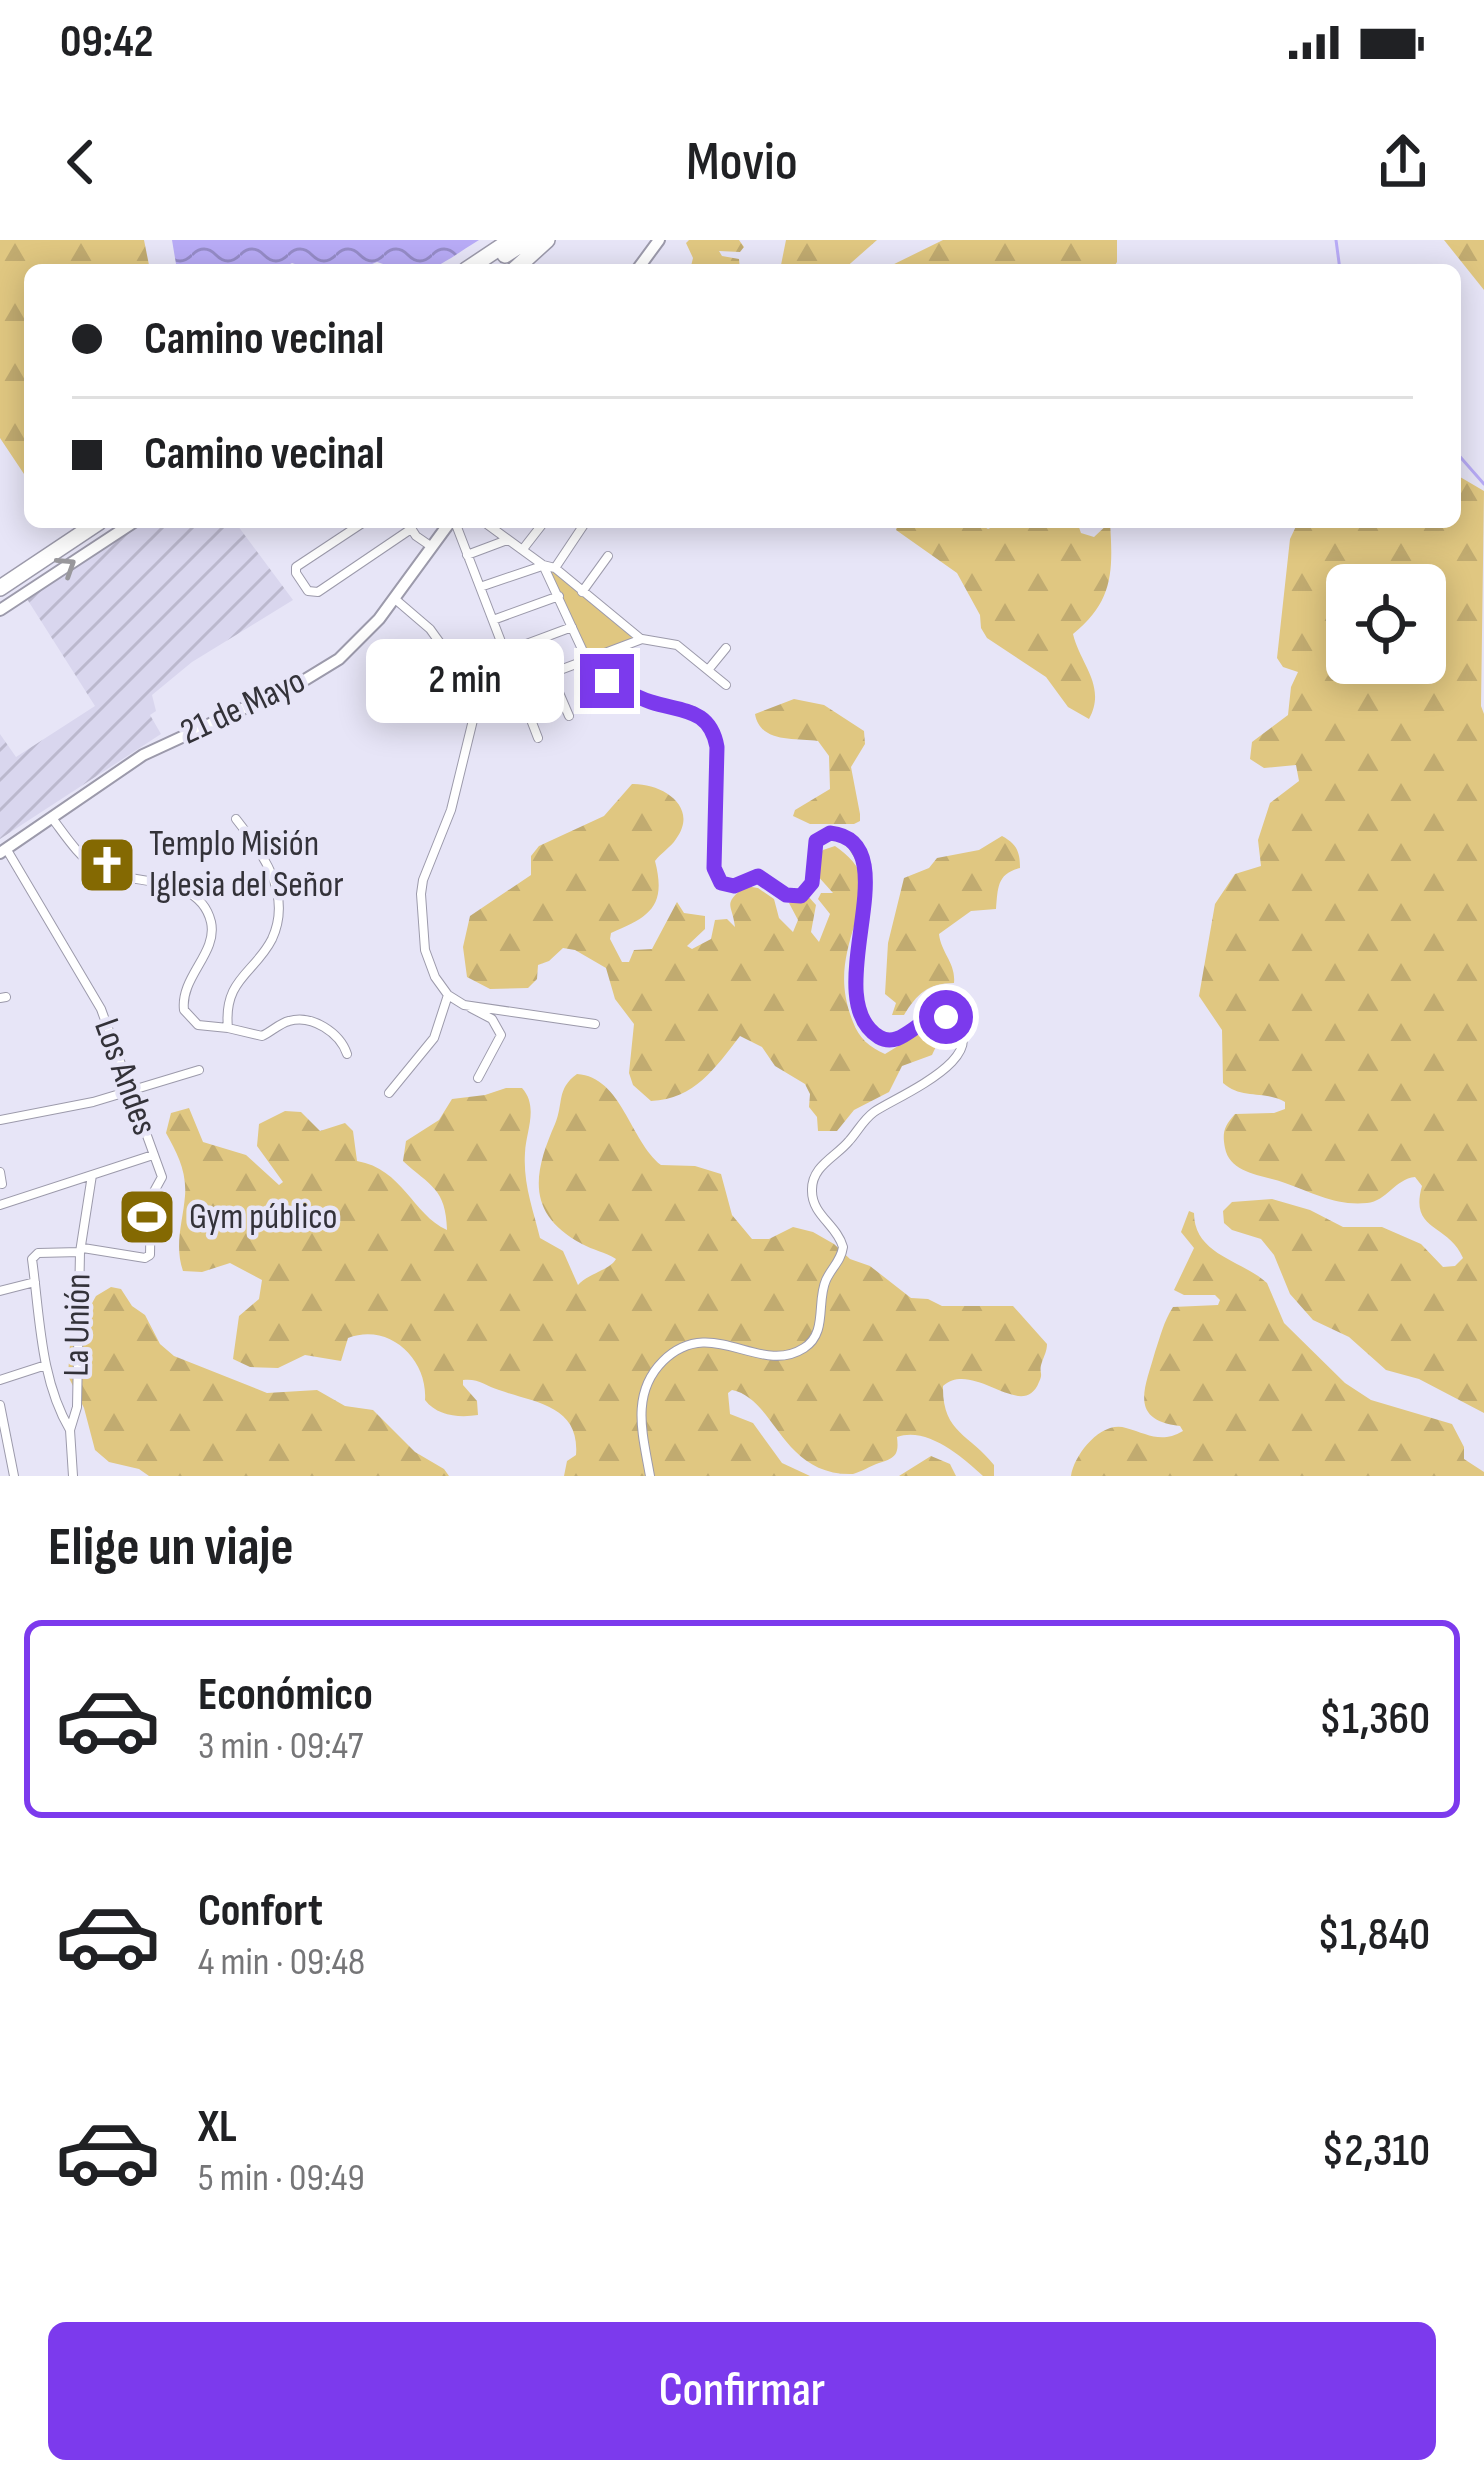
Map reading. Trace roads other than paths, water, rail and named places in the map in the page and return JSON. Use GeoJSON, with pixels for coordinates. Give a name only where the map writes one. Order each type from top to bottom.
{"type":"FeatureCollection","features":[{"type":"Feature","properties":{"kind":"highway"},"geometry":{"type":"LineString","coordinates":[[475,264],[511,240]]}},
{"type":"Feature","properties":{"kind":"highway"},"geometry":{"type":"LineString","coordinates":[[492,264],[529,240]]}},
{"type":"Feature","properties":{"kind":"highway"},"geometry":{"type":"LineString","coordinates":[[521,264],[547,240]]}},
{"type":"Feature","properties":{"kind":"highway"},"geometry":{"type":"LineString","coordinates":[[0,575],[72,528]]}},
{"type":"Feature","properties":{"kind":"highway"},"geometry":{"type":"LineString","coordinates":[[0,587],[90,528]]}},
{"type":"Feature","properties":{"kind":"street"},"geometry":{"type":"LineString","coordinates":[[0,610],[125,528]]}},
{"type":"Feature","properties":{"kind":"street"},"geometry":{"type":"LineString","coordinates":[[355,528],[296,567],[308,592],[318,592],[406,528]]}},
{"type":"Feature","properties":{"kind":"street"},"geometry":{"type":"LineString","coordinates":[[411,528],[432,548]]}},
{"type":"Feature","properties":{"kind":"street","name":"21 de Mayo"},"geometry":{"type":"LineString","coordinates":[[3,852],[155,748],[329,665],[357,643],[447,528]]}},
{"type":"Feature","properties":{"kind":"street"},"geometry":{"type":"LineString","coordinates":[[455,528],[538,739]]}},
{"type":"Feature","properties":{"kind":"street"},"geometry":{"type":"LineString","coordinates":[[496,528],[543,566],[587,660],[607,681],[653,703],[693,712],[712,728],[717,747],[714,868],[719,882],[734,886],[758,876],[786,895],[801,896],[812,883],[816,841],[830,833],[845,836],[866,874],[854,977],[865,1020],[878,1036],[895,1039],[927,1017],[943,1015],[954,1023],[961,1040],[952,1064],[871,1115],[816,1173],[814,1203],[839,1234],[843,1252],[823,1287],[819,1329],[810,1344],[781,1355],[697,1341],[675,1352],[657,1369],[645,1388],[640,1410],[650,1476]]}},
{"type":"Feature","properties":{"kind":"street"},"geometry":{"type":"LineString","coordinates":[[523,549],[539,528]]}},
{"type":"Feature","properties":{"kind":"street"},"geometry":{"type":"LineString","coordinates":[[555,568],[582,528]]}},
{"type":"Feature","properties":{"kind":"street"},"geometry":{"type":"LineString","coordinates":[[467,555],[508,539]]}},
{"type":"Feature","properties":{"kind":"street"},"geometry":{"type":"LineString","coordinates":[[582,592],[608,556]]}},
{"type":"Feature","properties":{"kind":"street"},"geometry":{"type":"LineString","coordinates":[[480,587],[543,566],[555,568],[642,640]]}},
{"type":"Feature","properties":{"kind":"street"},"geometry":{"type":"LineString","coordinates":[[493,620],[559,596]]}},
{"type":"Feature","properties":{"kind":"street"},"geometry":{"type":"LineString","coordinates":[[394,599],[430,629],[474,698],[451,810],[422,885],[425,950],[434,977],[448,995],[488,1016],[500,1030],[501,1040],[478,1078]]}},
{"type":"Feature","properties":{"kind":"street"},"geometry":{"type":"LineString","coordinates":[[505,652],[572,627]]}},
{"type":"Feature","properties":{"kind":"street"},"geometry":{"type":"LineString","coordinates":[[499,693],[642,640],[677,645],[726,685]]}},
{"type":"Feature","properties":{"kind":"street"},"geometry":{"type":"LineString","coordinates":[[708,670],[726,647]]}},
{"type":"Feature","properties":{"kind":"street"},"geometry":{"type":"LineString","coordinates":[[551,674],[569,716]]}},
{"type":"Feature","properties":{"kind":"street"},"geometry":{"type":"LineString","coordinates":[[52,818],[83,857],[100,869],[161,882],[200,902],[210,919],[211,936],[185,988],[184,1010],[198,1025],[262,1036],[290,1020],[303,1020],[334,1033],[347,1054]]}},
{"type":"Feature","properties":{"kind":"street"},"geometry":{"type":"LineString","coordinates":[[228,1028],[229,1002],[250,963],[272,939],[276,923],[272,872],[236,819]]}},
{"type":"Feature","properties":{"kind":"street","name":"Los Andes"},"geometry":{"type":"LineString","coordinates":[[3,852],[101,1009],[162,1178],[151,1198],[150,1255],[81,1250]]}},
{"type":"Feature","properties":{"kind":"street"},"geometry":{"type":"LineString","coordinates":[[388,1094],[434,1038],[448,995]]}},
{"type":"Feature","properties":{"kind":"street"},"geometry":{"type":"LineString","coordinates":[[464,1005],[595,1024]]}},
{"type":"Feature","properties":{"kind":"street"},"geometry":{"type":"LineString","coordinates":[[0,1120],[93,1102],[199,1070]]}},
{"type":"Feature","properties":{"kind":"street"},"geometry":{"type":"LineString","coordinates":[[0,1205],[153,1155]]}},
{"type":"Feature","properties":{"kind":"street"},"geometry":{"type":"LineString","coordinates":[[0,1172],[2,1184]]}},
{"type":"Feature","properties":{"kind":"street","name":"La Unión"},"geometry":{"type":"LineString","coordinates":[[73,1476],[70,1430],[77,1407],[81,1250],[92,1174]]}},
{"type":"Feature","properties":{"kind":"street"},"geometry":{"type":"LineString","coordinates":[[70,1430],[53,1395],[46,1366],[34,1254],[81,1250]]}},
{"type":"Feature","properties":{"kind":"street"},"geometry":{"type":"LineString","coordinates":[[0,1291],[35,1282]]}},
{"type":"Feature","properties":{"kind":"street"},"geometry":{"type":"LineString","coordinates":[[0,1380],[46,1366]]}},
{"type":"Feature","properties":{"kind":"street"},"geometry":{"type":"LineString","coordinates":[[0,1406],[14,1476]]}},
{"type":"Feature","properties":{"kind":"water"},"geometry":{"type":"Polygon","coordinates":[[[172,240],[479,240],[441,264],[176,264],[172,240]]]}},
{"type":"Feature","properties":{"kind":"waterway"},"geometry":{"type":"LineString","coordinates":[[1336,240],[1339,264]]}},
{"type":"Feature","properties":{"kind":"waterway"},"geometry":{"type":"LineString","coordinates":[[1461,458],[1484,484]]}},
{"type":"Feature","properties":{"kind":"place","name":"Templo Misión Iglesia del Señor"},"geometry":{"type":"Point","coordinates":[107,865]}},
{"type":"Feature","properties":{"kind":"place","name":"Gym público"},"geometry":{"type":"Point","coordinates":[147,1217]}}]}
